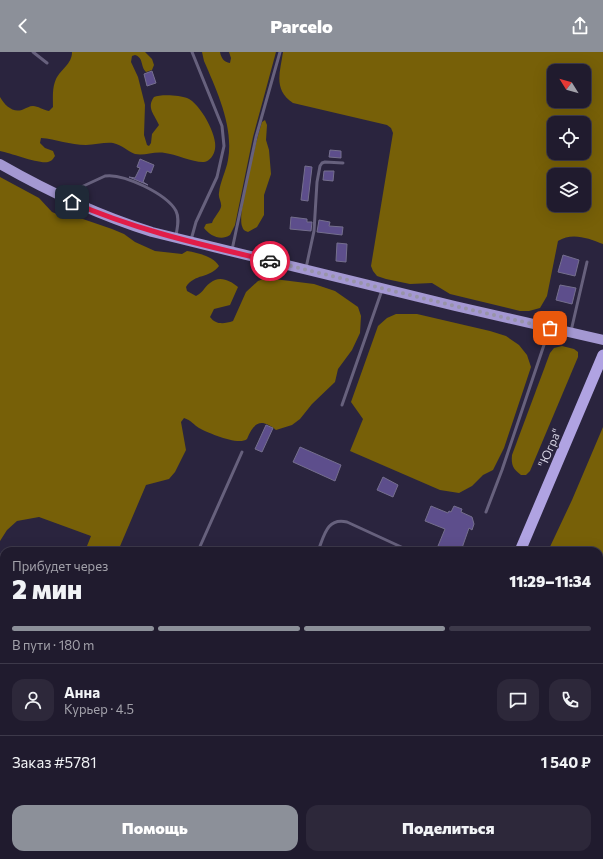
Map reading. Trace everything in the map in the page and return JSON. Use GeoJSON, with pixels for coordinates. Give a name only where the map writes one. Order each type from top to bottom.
{"type":"FeatureCollection","features":[{"type":"Feature","properties":{"kind":"highway","name":"\"Югра\""},"geometry":{"type":"LineString","coordinates":[[522,547],[603,355]]}},
{"type":"Feature","properties":{"kind":"main road"},"geometry":{"type":"LineString","coordinates":[[0,164],[59,196],[106,217],[152,232],[382,289],[603,340]]}},
{"type":"Feature","properties":{"kind":"lane"},"geometry":{"type":"LineString","coordinates":[[33,52],[47,63]]}},
{"type":"Feature","properties":{"kind":"lane"},"geometry":{"type":"LineString","coordinates":[[191,242],[196,222],[217,177],[224,146],[222,126],[192,52]]}},
{"type":"Feature","properties":{"kind":"lane"},"geometry":{"type":"LineString","coordinates":[[232,252],[256,137],[280,52]]}},
{"type":"Feature","properties":{"kind":"lane"},"geometry":{"type":"LineString","coordinates":[[306,270],[314,231],[317,182],[320,166],[325,162],[343,163]]}},
{"type":"Feature","properties":{"kind":"lane"},"geometry":{"type":"LineString","coordinates":[[59,196],[105,176],[120,176],[151,189],[176,211],[178,218],[176,238]]}},
{"type":"Feature","properties":{"kind":"lane"},"geometry":{"type":"LineString","coordinates":[[571,332],[587,262]]}},
{"type":"Feature","properties":{"kind":"lane"},"geometry":{"type":"LineString","coordinates":[[342,405],[382,289]]}},
{"type":"Feature","properties":{"kind":"lane"},"geometry":{"type":"LineString","coordinates":[[486,512],[502,470],[550,328]]}},
{"type":"Feature","properties":{"kind":"lane"},"geometry":{"type":"LineString","coordinates":[[200,547],[242,452]]}},
{"type":"Feature","properties":{"kind":"lane"},"geometry":{"type":"LineString","coordinates":[[320,547],[326,531],[335,521],[347,522],[401,547]]}},
{"type":"Feature","properties":{"kind":"shaded area"},"geometry":{"type":"Polygon","coordinates":[[[72,52],[145,52],[152,59],[154,65],[152,70],[146,72],[144,70],[138,56],[132,56],[131,62],[138,77],[145,105],[144,135],[147,145],[149,146],[151,143],[152,134],[159,125],[151,108],[154,97],[165,95],[180,96],[192,101],[207,120],[214,136],[215,143],[215,149],[211,157],[204,162],[200,162],[165,153],[135,154],[113,143],[80,145],[41,138],[40,143],[45,148],[53,151],[55,156],[49,162],[38,161],[0,151],[0,97],[7,106],[13,110],[20,110],[33,106],[49,111],[53,107],[53,89],[56,79],[70,60],[72,52]]]}},
{"type":"Feature","properties":{"kind":"shaded area"},"geometry":{"type":"Polygon","coordinates":[[[202,52],[220,52],[223,59],[230,63],[231,58],[229,52],[276,52],[253,137],[235,225],[230,235],[223,238],[212,235],[204,228],[206,224],[212,223],[221,207],[219,193],[228,160],[229,135],[223,109],[204,61],[202,52]]]}},
{"type":"Feature","properties":{"kind":"shaded area"},"geometry":{"type":"Polygon","coordinates":[[[283,52],[603,52],[603,244],[586,238],[574,236],[563,238],[558,241],[547,296],[540,308],[529,311],[520,311],[450,294],[432,283],[410,284],[377,276],[371,266],[393,133],[391,128],[387,125],[293,103],[287,98],[280,86],[283,52]]]}},
{"type":"Feature","properties":{"kind":"shaded area"},"geometry":{"type":"Polygon","coordinates":[[[265,120],[267,125],[266,140],[269,150],[271,174],[264,195],[264,215],[257,227],[248,232],[244,230],[242,226],[242,207],[256,143],[262,122],[265,120]]]}},
{"type":"Feature","properties":{"kind":"shaded area"},"geometry":{"type":"Polygon","coordinates":[[[0,177],[39,198],[52,212],[59,215],[80,218],[112,229],[155,251],[182,254],[187,251],[209,257],[219,266],[211,273],[194,280],[186,287],[187,291],[196,296],[201,293],[206,286],[217,279],[224,279],[232,282],[238,287],[230,305],[214,309],[210,317],[218,323],[233,321],[246,292],[258,281],[266,278],[314,284],[335,291],[358,307],[361,316],[360,333],[352,350],[338,369],[335,382],[312,404],[300,419],[292,425],[276,430],[266,424],[258,424],[252,429],[247,439],[237,441],[216,436],[199,428],[191,421],[184,418],[181,422],[186,450],[175,472],[169,479],[146,485],[120,547],[87,547],[91,536],[39,517],[17,521],[7,530],[0,541],[0,177]]]}},
{"type":"Feature","properties":{"kind":"shaded area"},"geometry":{"type":"Polygon","coordinates":[[[396,314],[417,314],[506,336],[519,345],[527,355],[531,367],[504,448],[493,470],[483,475],[472,486],[459,493],[440,490],[350,451],[363,419],[351,402],[378,326],[387,318],[396,314]]]}},
{"type":"Feature","properties":{"kind":"shaded area"},"geometry":{"type":"Polygon","coordinates":[[[562,346],[574,349],[578,352],[578,357],[530,471],[526,475],[521,475],[513,466],[512,455],[550,353],[554,348],[562,346]]]}},
{"type":"Feature","properties":{"kind":"shaded area"},"geometry":{"type":"Polygon","coordinates":[[[603,427],[603,547],[550,547],[572,500],[603,427]]]}},
{"type":"Feature","properties":{"kind":"building"},"geometry":{"type":"Polygon","coordinates":[[[152,71],[156,83],[147,86],[144,74],[152,71]]]}},
{"type":"Feature","properties":{"kind":"building"},"geometry":{"type":"Polygon","coordinates":[[[330,150],[341,151],[341,158],[329,157],[330,150]]]}},
{"type":"Feature","properties":{"kind":"building"},"geometry":{"type":"Polygon","coordinates":[[[140,159],[154,165],[151,173],[147,171],[143,182],[148,185],[129,177],[135,178],[140,168],[137,167],[140,159]]]}},
{"type":"Feature","properties":{"kind":"building"},"geometry":{"type":"Polygon","coordinates":[[[305,166],[312,167],[308,201],[301,200],[305,166]]]}},
{"type":"Feature","properties":{"kind":"building"},"geometry":{"type":"Polygon","coordinates":[[[324,171],[334,171],[333,181],[323,180],[324,171]]]}},
{"type":"Feature","properties":{"kind":"building"},"geometry":{"type":"Polygon","coordinates":[[[291,217],[307,219],[307,222],[312,222],[311,231],[290,229],[291,217]]]}},
{"type":"Feature","properties":{"kind":"building"},"geometry":{"type":"Polygon","coordinates":[[[319,220],[330,222],[329,226],[343,227],[342,235],[317,232],[319,220]]]}},
{"type":"Feature","properties":{"kind":"building"},"geometry":{"type":"Polygon","coordinates":[[[337,243],[347,244],[346,262],[336,261],[337,243]]]}},
{"type":"Feature","properties":{"kind":"building"},"geometry":{"type":"Polygon","coordinates":[[[563,255],[579,260],[575,276],[558,272],[563,255]]]}},
{"type":"Feature","properties":{"kind":"building"},"geometry":{"type":"Polygon","coordinates":[[[560,285],[576,288],[572,304],[556,300],[560,285]]]}},
{"type":"Feature","properties":{"kind":"building"},"geometry":{"type":"Polygon","coordinates":[[[266,425],[273,428],[262,452],[255,449],[266,425]]]}},
{"type":"Feature","properties":{"kind":"building"},"geometry":{"type":"Polygon","coordinates":[[[300,447],[341,465],[335,481],[293,462],[300,447]]]}},
{"type":"Feature","properties":{"kind":"building"},"geometry":{"type":"Polygon","coordinates":[[[383,477],[398,485],[393,497],[377,490],[383,477]]]}},
{"type":"Feature","properties":{"kind":"building"},"geometry":{"type":"Polygon","coordinates":[[[431,506],[448,513],[449,511],[451,512],[454,506],[462,509],[461,512],[472,517],[474,524],[472,530],[469,528],[462,547],[441,547],[438,546],[445,529],[425,521],[431,506]]]}},
{"type":"Feature","properties":{"kind":"way so far"},"geometry":{"type":"LineString","coordinates":[[270,261],[550,328]]}},
{"type":"Feature","properties":{"kind":"route"},"geometry":{"type":"LineString","coordinates":[[72,202],[106,217],[152,232],[270,261]]}}]}
